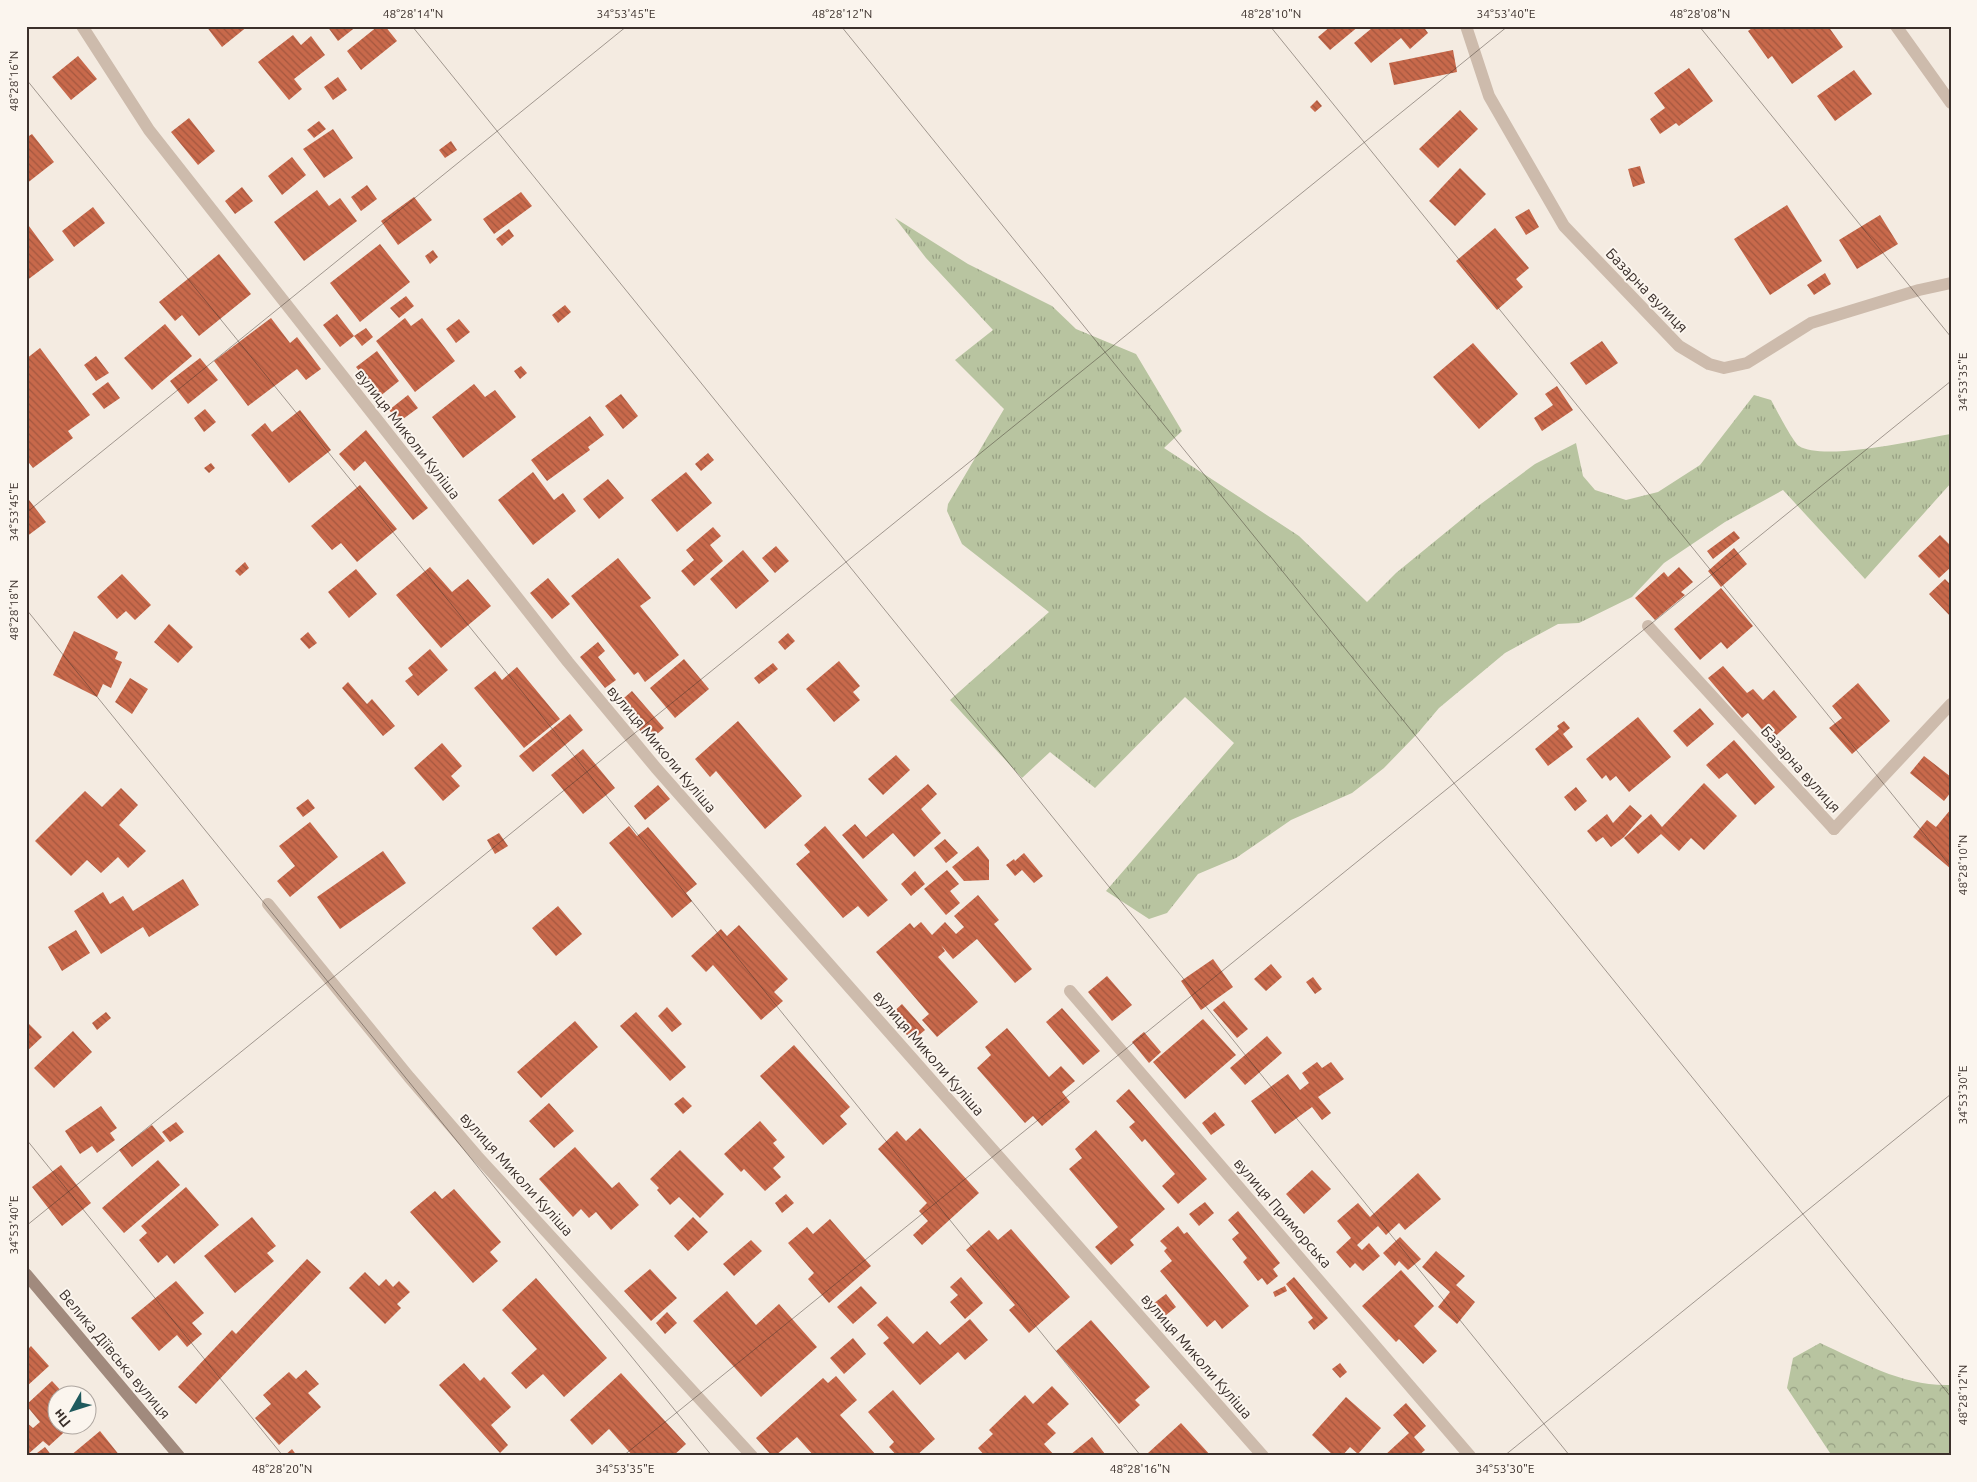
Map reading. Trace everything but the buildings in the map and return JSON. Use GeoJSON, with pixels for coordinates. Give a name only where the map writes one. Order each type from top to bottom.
{"type":"FeatureCollection","features":[{"type":"Feature","properties":{"kind":"street","name":"вулиця Миколи Куліша"},"geometry":{"type":"LineString","coordinates":[[82,26],[149,130],[574,670],[656,768],[1263,1456]]}},
{"type":"Feature","properties":{"kind":"street","name":"Базарна вулиця"},"geometry":{"type":"LineString","coordinates":[[1466,26],[1489,96],[1564,226],[1680,346],[1709,364],[1724,368],[1747,364],[1811,323],[1918,290],[1951,283]]}},
{"type":"Feature","properties":{"kind":"street"},"geometry":{"type":"LineString","coordinates":[[1896,26],[1951,103]]}},
{"type":"Feature","properties":{"kind":"street","name":"Базарна вулиця"},"geometry":{"type":"LineString","coordinates":[[1648,626],[1834,829],[1951,704]]}},
{"type":"Feature","properties":{"kind":"street","name":"вулиця Миколи Куліша"},"geometry":{"type":"LineString","coordinates":[[268,904],[409,1077],[477,1156],[752,1456]]}},
{"type":"Feature","properties":{"kind":"street","name":"вулиця Приморська"},"geometry":{"type":"LineString","coordinates":[[1070,991],[1470,1456]]}},
{"type":"Feature","properties":{"kind":"street","name":"Велика Діївська вулиця"},"geometry":{"type":"LineString","coordinates":[[26,1274],[179,1456]]}},
{"type":"Feature","properties":{"kind":"green space"},"geometry":{"type":"Polygon","coordinates":[[[895,218],[968,264],[1052,306],[1076,329],[1136,354],[1182,431],[1164,448],[1299,536],[1367,602],[1396,573],[1478,506],[1535,464],[1576,443],[1583,476],[1595,490],[1626,500],[1658,492],[1700,465],[1754,395],[1771,400],[1796,443],[1811,450],[1829,452],[1850,451],[1951,434],[1951,483],[1865,579],[1783,490],[1725,522],[1664,563],[1632,597],[1579,623],[1558,624],[1505,653],[1439,708],[1384,768],[1352,793],[1291,820],[1236,858],[1198,874],[1167,913],[1149,919],[1106,891],[1234,743],[1185,697],[1095,788],[1050,752],[1022,778],[950,700],[1049,612],[962,544],[947,511],[948,504],[1004,409],[955,360],[993,330],[926,258],[895,218]]]}},
{"type":"Feature","properties":{"kind":"green space"},"geometry":{"type":"Polygon","coordinates":[[[1820,1343],[1900,1378],[1934,1385],[1951,1385],[1951,1456],[1832,1456],[1787,1388],[1793,1358],[1820,1343]]]}}]}
